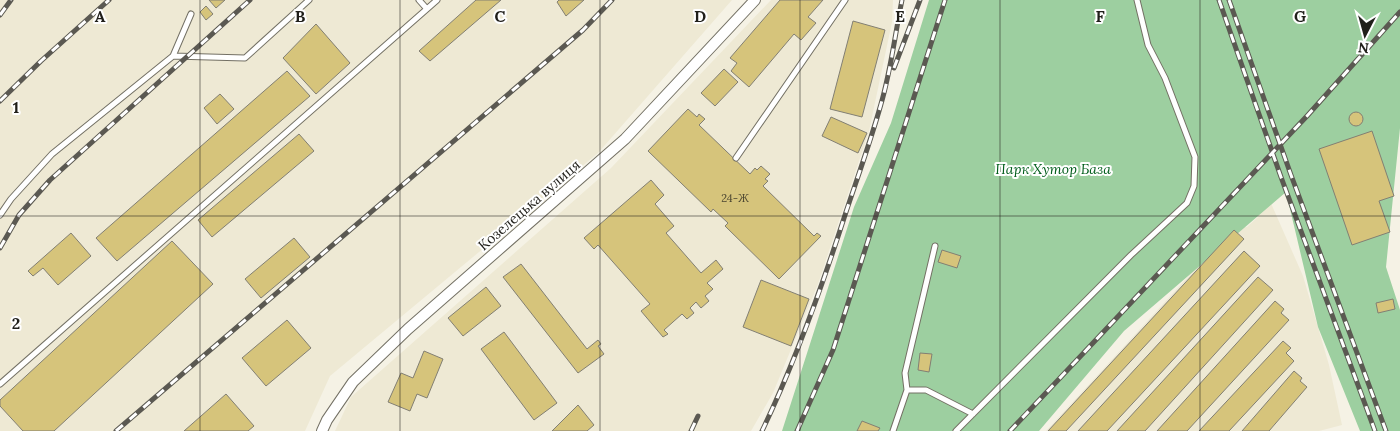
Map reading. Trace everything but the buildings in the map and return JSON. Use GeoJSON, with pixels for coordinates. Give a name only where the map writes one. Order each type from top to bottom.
{"type":"FeatureCollection","features":[{"type":"Feature","properties":{"kind":"street","name":"Козелецька вулиця"},"geometry":{"type":"LineString","coordinates":[[322,431],[327,420],[353,382],[408,329],[625,139],[755,0]]}},
{"type":"Feature","properties":{"kind":"lane"},"geometry":{"type":"LineString","coordinates":[[173,56],[245,58],[309,0]]}},
{"type":"Feature","properties":{"kind":"lane"},"geometry":{"type":"LineString","coordinates":[[419,0],[427,9]]}},
{"type":"Feature","properties":{"kind":"lane"},"geometry":{"type":"LineString","coordinates":[[0,384],[437,0]]}},
{"type":"Feature","properties":{"kind":"lane"},"geometry":{"type":"LineString","coordinates":[[736,158],[845,0]]}},
{"type":"Feature","properties":{"kind":"lane"},"geometry":{"type":"LineString","coordinates":[[956,431],[1131,255],[1187,203],[1194,186],[1194,157],[1165,78],[1148,45],[1137,0]]}},
{"type":"Feature","properties":{"kind":"lane"},"geometry":{"type":"LineString","coordinates":[[0,215],[11,199],[52,154],[173,56],[192,14]]}},
{"type":"Feature","properties":{"kind":"lane"},"geometry":{"type":"LineString","coordinates":[[893,431],[907,390],[905,373],[935,246]]}},
{"type":"Feature","properties":{"kind":"lane"},"geometry":{"type":"LineString","coordinates":[[907,390],[926,390],[973,414]]}},
{"type":"Feature","properties":{"kind":"shaded area"},"geometry":{"type":"Polygon","coordinates":[[[0,0],[732,0],[598,153],[330,376],[305,431],[0,431],[0,0]]]}},
{"type":"Feature","properties":{"kind":"shaded area"},"geometry":{"type":"Polygon","coordinates":[[[771,0],[893,0],[892,22],[869,131],[818,284],[773,393],[751,431],[335,431],[351,397],[611,168],[771,0]]]}},
{"type":"Feature","properties":{"kind":"shaded area"},"geometry":{"type":"Polygon","coordinates":[[[1270,201],[1303,276],[1329,365],[1342,425],[1319,431],[1046,431],[1233,228],[1247,227],[1258,217],[1257,212],[1270,201]]]}},
{"type":"Feature","properties":{"kind":"green space","name":"Парк Хутор База"},"geometry":{"type":"Polygon","coordinates":[[[929,0],[1400,0],[1400,128],[1386,267],[1400,310],[1400,431],[1360,431],[1318,327],[1286,192],[1124,331],[1039,431],[782,431],[854,207],[891,123],[929,0]]]}},
{"type":"Feature","properties":{"kind":"railway"},"geometry":{"type":"LineString","coordinates":[[0,15],[11,0]]}},
{"type":"Feature","properties":{"kind":"railway"},"geometry":{"type":"LineString","coordinates":[[0,101],[109,0]]}},
{"type":"Feature","properties":{"kind":"railway"},"geometry":{"type":"LineString","coordinates":[[0,248],[19,215],[50,180],[250,0]]}},
{"type":"Feature","properties":{"kind":"railway"},"geometry":{"type":"LineString","coordinates":[[116,431],[583,30],[612,0]]}},
{"type":"Feature","properties":{"kind":"railway"},"geometry":{"type":"LineString","coordinates":[[762,431],[808,323],[869,144],[888,78],[902,0]]}},
{"type":"Feature","properties":{"kind":"railway"},"geometry":{"type":"LineString","coordinates":[[894,68],[920,0]]}},
{"type":"Feature","properties":{"kind":"railway"},"geometry":{"type":"LineString","coordinates":[[797,431],[833,350],[945,0]]}},
{"type":"Feature","properties":{"kind":"railway"},"geometry":{"type":"LineString","coordinates":[[1219,0],[1281,177],[1375,431]]}},
{"type":"Feature","properties":{"kind":"railway"},"geometry":{"type":"LineString","coordinates":[[1229,0],[1291,175],[1386,431]]}},
{"type":"Feature","properties":{"kind":"railway"},"geometry":{"type":"LineString","coordinates":[[1010,431],[1307,116],[1400,12]]}},
{"type":"Feature","properties":{"kind":"railway"},"geometry":{"type":"LineString","coordinates":[[691,431],[698,416]]}}]}
